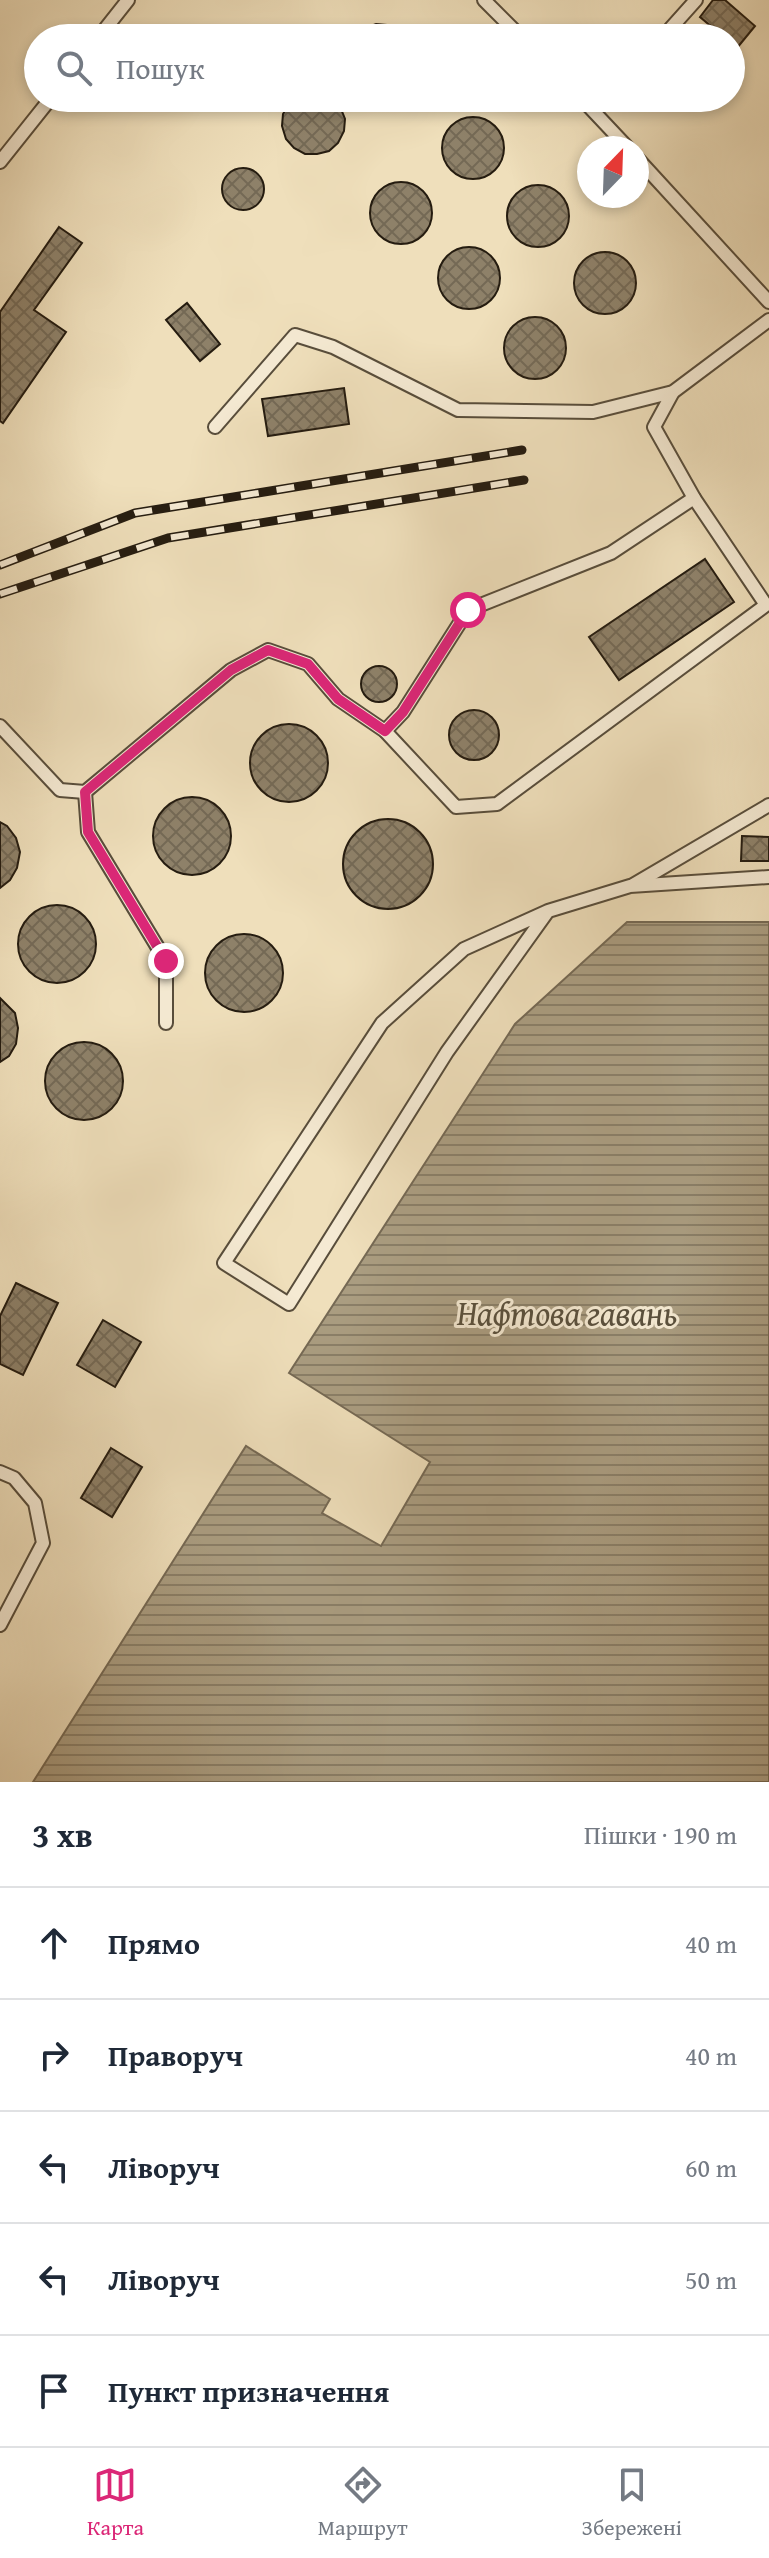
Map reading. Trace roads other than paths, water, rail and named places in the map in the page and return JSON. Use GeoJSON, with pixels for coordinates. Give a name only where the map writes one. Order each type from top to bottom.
{"type":"FeatureCollection","features":[{"type":"Feature","properties":{"kind":"lane"},"geometry":{"type":"LineString","coordinates":[[109,24],[128,0]]}},
{"type":"Feature","properties":{"kind":"lane"},"geometry":{"type":"LineString","coordinates":[[484,0],[508,24]]}},
{"type":"Feature","properties":{"kind":"lane"},"geometry":{"type":"LineString","coordinates":[[675,24],[696,0]]}},
{"type":"Feature","properties":{"kind":"lane"},"geometry":{"type":"LineString","coordinates":[[0,162],[40,112]]}},
{"type":"Feature","properties":{"kind":"lane"},"geometry":{"type":"LineString","coordinates":[[595,112],[617,136]]}},
{"type":"Feature","properties":{"kind":"lane"},"geometry":{"type":"LineString","coordinates":[[649,171],[769,302]]}},
{"type":"Feature","properties":{"kind":"lane"},"geometry":{"type":"LineString","coordinates":[[215,427],[295,335],[333,347],[458,410],[593,412],[673,392],[769,320]]}},
{"type":"Feature","properties":{"kind":"lane"},"geometry":{"type":"LineString","coordinates":[[0,726],[60,790],[85,792],[231,670],[268,650],[308,664],[338,699],[385,731],[456,807],[497,804],[766,605],[694,498],[654,427],[673,392]]}},
{"type":"Feature","properties":{"kind":"lane"},"geometry":{"type":"LineString","coordinates":[[385,731],[403,712],[468,610],[611,553],[694,498]]}},
{"type":"Feature","properties":{"kind":"lane"},"geometry":{"type":"LineString","coordinates":[[85,792],[88,832],[166,961],[166,1023]]}},
{"type":"Feature","properties":{"kind":"lane"},"geometry":{"type":"LineString","coordinates":[[630,886],[769,805]]}},
{"type":"Feature","properties":{"kind":"lane"},"geometry":{"type":"LineString","coordinates":[[548,911],[447,1052],[289,1304],[224,1263],[382,1023],[464,949],[548,911],[630,886],[769,877]]}},
{"type":"Feature","properties":{"kind":"lane"},"geometry":{"type":"LineString","coordinates":[[0,1472],[14,1478],[35,1503],[43,1543],[0,1625]]}},
{"type":"Feature","properties":{"kind":"water","name":"Нафтова гавань"},"geometry":{"type":"Polygon","coordinates":[[[627,922],[769,922],[769,1782],[33,1782],[246,1446],[330,1499],[322,1513],[381,1546],[430,1462],[289,1373],[515,1024],[627,922]]]}},
{"type":"Feature","properties":{"kind":"railway"},"geometry":{"type":"LineString","coordinates":[[0,565],[135,513],[522,450]]}},
{"type":"Feature","properties":{"kind":"railway"},"geometry":{"type":"LineString","coordinates":[[0,594],[168,538],[524,480]]}}]}
